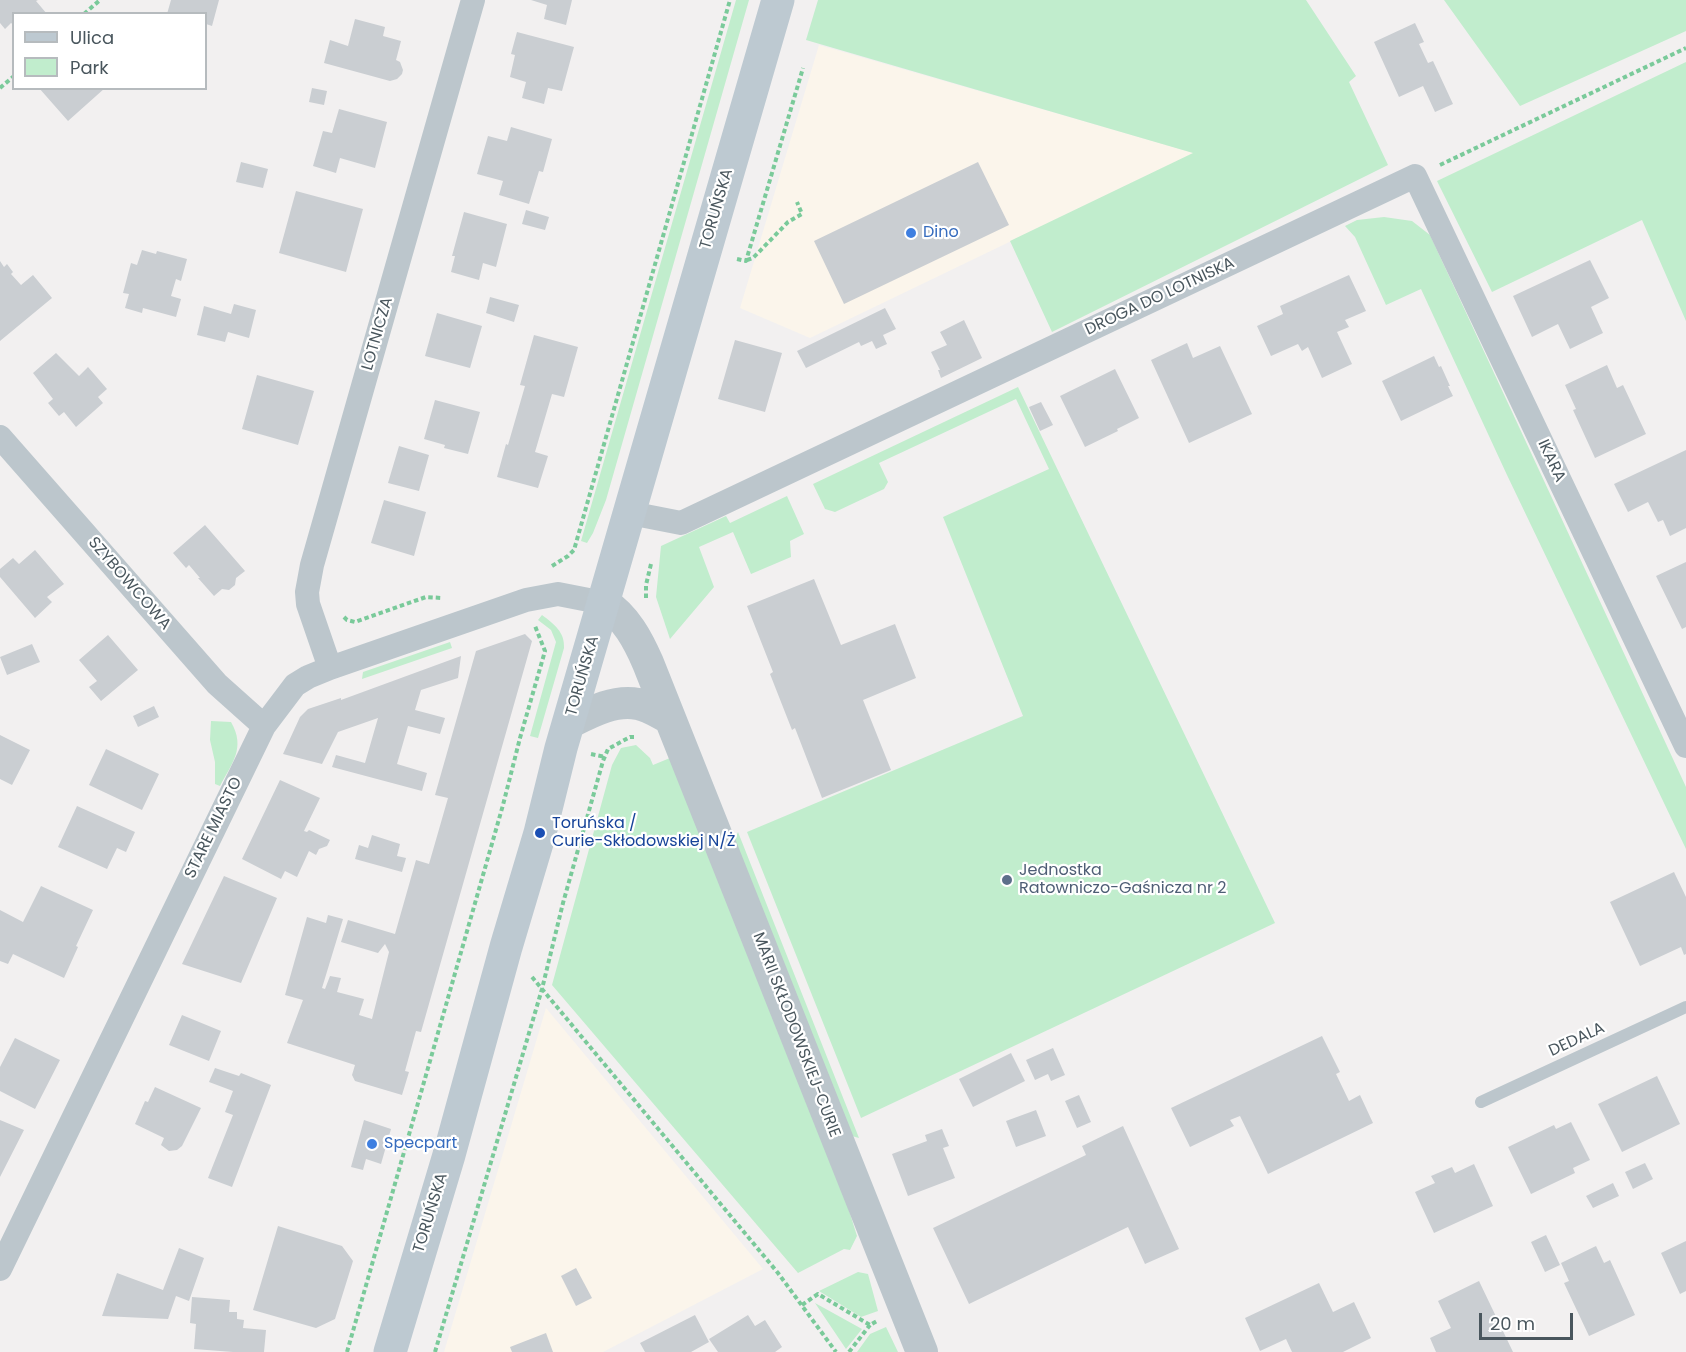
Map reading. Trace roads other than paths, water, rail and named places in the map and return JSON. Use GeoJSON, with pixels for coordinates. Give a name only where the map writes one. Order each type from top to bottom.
{"type":"FeatureCollection","features":[{"type":"Feature","properties":{"kind":"main road","name":"TORUŃSKA"},"geometry":{"type":"LineString","coordinates":[[390,1352],[778,0]]}},
{"type":"Feature","properties":{"kind":"street","name":"LOTNICZA"},"geometry":{"type":"LineString","coordinates":[[330,668],[308,604],[307,592],[312,565],[473,0]]}},
{"type":"Feature","properties":{"kind":"street","name":"DROGA DO LOTNISKA"},"geometry":{"type":"LineString","coordinates":[[630,513],[681,523],[1415,176]]}},
{"type":"Feature","properties":{"kind":"street","name":"IKARA"},"geometry":{"type":"LineString","coordinates":[[1415,176],[1686,746]]}},
{"type":"Feature","properties":{"kind":"street","name":"SZYBOWCOWA"},"geometry":{"type":"LineString","coordinates":[[2,444],[217,684],[264,726]]}},
{"type":"Feature","properties":{"kind":"street","name":"STARE MIASTO"},"geometry":{"type":"LineString","coordinates":[[0,1269],[264,726],[295,685],[330,668],[526,600],[558,594],[604,603]]}},
{"type":"Feature","properties":{"kind":"street","name":"MARII SKŁODOWSKIEJ-CURIE"},"geometry":{"type":"LineString","coordinates":[[604,603],[619,614],[639,645],[721,844],[921,1352]]}},
{"type":"Feature","properties":{"kind":"street"},"geometry":{"type":"LineString","coordinates":[[569,723],[601,708],[628,703],[638,704],[669,717]]}},
{"type":"Feature","properties":{"kind":"lane","name":"DEDALA"},"geometry":{"type":"LineString","coordinates":[[1481,1102],[1686,1007]]}},
{"type":"Feature","properties":{"kind":"place","name":"Dino"},"geometry":{"type":"Point","coordinates":[911,233]}},
{"type":"Feature","properties":{"kind":"place","name":"Toruńska / Curie-Skłodowskiej N/Ż"},"geometry":{"type":"Point","coordinates":[540,833]}},
{"type":"Feature","properties":{"kind":"place","name":"Jednostka Ratowniczo-Gaśnicza nr 2"},"geometry":{"type":"Point","coordinates":[1007,880]}},
{"type":"Feature","properties":{"kind":"place","name":"Specpart"},"geometry":{"type":"Point","coordinates":[372,1144]}}]}
